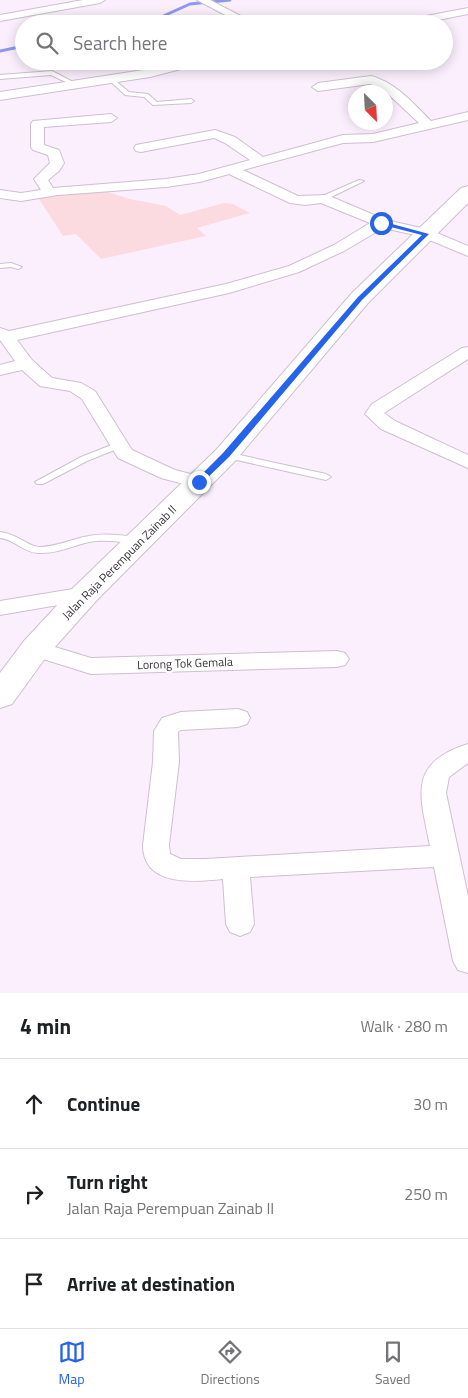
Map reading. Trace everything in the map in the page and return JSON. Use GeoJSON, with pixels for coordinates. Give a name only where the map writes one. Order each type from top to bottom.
{"type":"FeatureCollection","features":[{"type":"Feature","properties":{"kind":"main road","name":"Jalan Raja Perempuan Zainab II"},"geometry":{"type":"LineString","coordinates":[[0,696],[35,649],[85,594],[226,455],[360,298],[468,192]]}},
{"type":"Feature","properties":{"kind":"street"},"geometry":{"type":"LineString","coordinates":[[17,15],[100,0]]}},
{"type":"Feature","properties":{"kind":"street"},"geometry":{"type":"LineString","coordinates":[[202,0],[233,15]]}},
{"type":"Feature","properties":{"kind":"street"},"geometry":{"type":"LineString","coordinates":[[447,15],[468,11]]}},
{"type":"Feature","properties":{"kind":"street"},"geometry":{"type":"LineString","coordinates":[[0,18],[15,15]]}},
{"type":"Feature","properties":{"kind":"street"},"geometry":{"type":"LineString","coordinates":[[0,96],[76,85],[156,70]]}},
{"type":"Feature","properties":{"kind":"street"},"geometry":{"type":"LineString","coordinates":[[318,87],[372,80],[399,99],[428,125]]}},
{"type":"Feature","properties":{"kind":"street"},"geometry":{"type":"LineString","coordinates":[[0,194],[21,197],[52,196],[166,183],[233,171],[343,139],[373,138],[468,116]]}},
{"type":"Feature","properties":{"kind":"street"},"geometry":{"type":"LineString","coordinates":[[52,196],[41,179],[54,168],[57,162],[54,153],[38,146],[37,124],[111,118]]}},
{"type":"Feature","properties":{"kind":"street"},"geometry":{"type":"LineString","coordinates":[[141,148],[215,134],[230,140],[262,162]]}},
{"type":"Feature","properties":{"kind":"street"},"geometry":{"type":"LineString","coordinates":[[233,171],[295,200],[311,201],[322,198],[381,223],[426,234],[468,252]]}},
{"type":"Feature","properties":{"kind":"street"},"geometry":{"type":"LineString","coordinates":[[0,210],[21,197]]}},
{"type":"Feature","properties":{"kind":"street"},"geometry":{"type":"LineString","coordinates":[[199,482],[168,474],[124,454],[90,395],[74,387],[46,382],[26,364],[4,334],[229,288],[294,270],[339,248],[381,223]]}},
{"type":"Feature","properties":{"kind":"street"},"geometry":{"type":"LineString","coordinates":[[468,352],[378,408],[374,414],[388,425],[468,462]]}},
{"type":"Feature","properties":{"kind":"street"},"geometry":{"type":"LineString","coordinates":[[0,370],[26,364]]}},
{"type":"Feature","properties":{"kind":"street"},"geometry":{"type":"LineString","coordinates":[[0,608],[85,594]]}},
{"type":"Feature","properties":{"kind":"street","name":"Lorong Tok Gemala"},"geometry":{"type":"LineString","coordinates":[[35,649],[91,666],[337,659]]}},
{"type":"Feature","properties":{"kind":"street"},"geometry":{"type":"LineString","coordinates":[[238,718],[181,721],[171,724],[166,731],[166,762],[156,845],[157,858],[166,867],[178,870],[445,856]]}},
{"type":"Feature","properties":{"kind":"street"},"geometry":{"type":"LineString","coordinates":[[468,753],[454,758],[445,764],[438,775],[433,790],[468,961]]}},
{"type":"Feature","properties":{"kind":"street"},"geometry":{"type":"LineString","coordinates":[[236,867],[240,924]]}},
{"type":"Feature","properties":{"kind":"lane"},"geometry":{"type":"LineString","coordinates":[[0,77],[52,73],[76,85]]}},
{"type":"Feature","properties":{"kind":"lane"},"geometry":{"type":"LineString","coordinates":[[111,79],[127,94],[146,95],[155,104],[191,101]]}},
{"type":"Feature","properties":{"kind":"lane"},"geometry":{"type":"LineString","coordinates":[[322,198],[361,181]]}},
{"type":"Feature","properties":{"kind":"lane"},"geometry":{"type":"LineString","coordinates":[[0,266],[12,265],[18,268]]}},
{"type":"Feature","properties":{"kind":"lane"},"geometry":{"type":"LineString","coordinates":[[40,482],[84,459],[119,445]]}},
{"type":"Feature","properties":{"kind":"lane"},"geometry":{"type":"LineString","coordinates":[[226,455],[326,477]]}},
{"type":"Feature","properties":{"kind":"lane"},"geometry":{"type":"LineString","coordinates":[[0,535],[8,535],[30,549],[37,550],[95,538],[139,541]]}},
{"type":"Feature","properties":{"kind":"shaded area"},"geometry":{"type":"Polygon","coordinates":[[[101,190],[130,199],[166,206],[180,215],[224,203],[233,204],[250,213],[197,228],[206,236],[101,259],[76,234],[63,236],[37,196],[101,190]]]}},
{"type":"Feature","properties":{"kind":"waterway"},"geometry":{"type":"LineString","coordinates":[[166,15],[190,4],[230,0]]}},
{"type":"Feature","properties":{"kind":"waterway"},"geometry":{"type":"LineString","coordinates":[[0,51],[15,48]]}},
{"type":"Feature","properties":{"kind":"route"},"geometry":{"type":"LineString","coordinates":[[199,482],[226,455],[360,298],[426,234],[381,223]]}}]}
